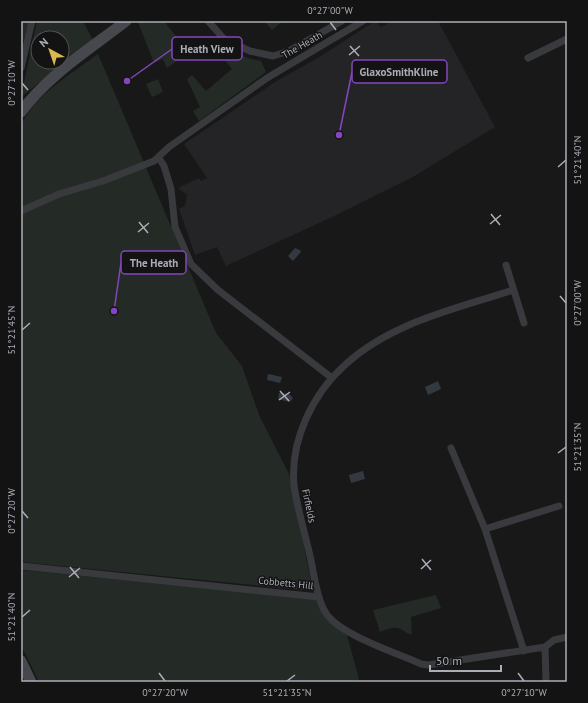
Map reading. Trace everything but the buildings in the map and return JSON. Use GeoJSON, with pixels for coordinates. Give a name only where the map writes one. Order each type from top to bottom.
{"type":"FeatureCollection","features":[{"type":"Feature","properties":{"kind":"main road"},"geometry":{"type":"LineString","coordinates":[[22,109],[31,98],[50,81],[126,21]]}},
{"type":"Feature","properties":{"kind":"main road"},"geometry":{"type":"LineString","coordinates":[[21,661],[30,682]]}},
{"type":"Feature","properties":{"kind":"street"},"geometry":{"type":"LineString","coordinates":[[21,68],[32,21]]}},
{"type":"Feature","properties":{"kind":"street"},"geometry":{"type":"LineString","coordinates":[[208,21],[226,40],[250,51],[273,56],[285,53],[342,21]]}},
{"type":"Feature","properties":{"kind":"street","name":"The Heath"},"geometry":{"type":"LineString","coordinates":[[21,212],[59,194],[103,181],[159,158],[169,147],[266,78],[363,21]]}},
{"type":"Feature","properties":{"kind":"street"},"geometry":{"type":"LineString","coordinates":[[528,58],[567,39]]}},
{"type":"Feature","properties":{"kind":"street"},"geometry":{"type":"LineString","coordinates":[[159,158],[164,166],[172,188],[175,227],[191,264],[218,290],[332,378]]}},
{"type":"Feature","properties":{"kind":"street"},"geometry":{"type":"LineString","coordinates":[[506,265],[524,323]]}},
{"type":"Feature","properties":{"kind":"street","name":"Firfields"},"geometry":{"type":"LineString","coordinates":[[319,597],[294,484],[297,453],[304,420],[317,398],[332,378],[363,351],[411,324],[514,290]]}},
{"type":"Feature","properties":{"kind":"street"},"geometry":{"type":"LineString","coordinates":[[451,448],[485,529],[524,651]]}},
{"type":"Feature","properties":{"kind":"street"},"geometry":{"type":"LineString","coordinates":[[485,529],[559,506]]}},
{"type":"Feature","properties":{"kind":"street","name":"Cobbetts Hill"},"geometry":{"type":"LineString","coordinates":[[21,566],[319,597],[327,616],[341,628],[421,664],[435,664],[546,647],[554,640],[567,637]]}},
{"type":"Feature","properties":{"kind":"street"},"geometry":{"type":"LineString","coordinates":[[546,647],[546,682]]}},
{"type":"Feature","properties":{"kind":"shaded area"},"geometry":{"type":"Polygon","coordinates":[[[21,21],[29,21],[21,48],[21,21]]]}},
{"type":"Feature","properties":{"kind":"shaded area"},"geometry":{"type":"Polygon","coordinates":[[[37,21],[83,21],[93,40],[70,58],[70,30],[35,30],[37,21]]]}},
{"type":"Feature","properties":{"kind":"shaded area"},"geometry":{"type":"Polygon","coordinates":[[[164,21],[185,48],[193,42],[197,46],[167,68],[163,59],[154,63],[138,22],[164,21]]]}},
{"type":"Feature","properties":{"kind":"shaded area"},"geometry":{"type":"Polygon","coordinates":[[[264,21],[283,21],[272,30],[264,21]]]}},
{"type":"Feature","properties":{"kind":"shaded area"},"geometry":{"type":"Polygon","coordinates":[[[375,21],[381,27],[393,21],[438,21],[495,127],[411,178],[332,217],[226,266],[217,247],[195,255],[179,209],[185,206],[187,195],[178,188],[199,178],[201,181],[207,178],[184,144],[275,82],[321,56],[375,21]]]}},
{"type":"Feature","properties":{"kind":"shaded area"},"geometry":{"type":"Polygon","coordinates":[[[227,47],[247,58],[261,61],[266,72],[199,121],[193,111],[200,107],[187,79],[192,75],[206,91],[232,69],[219,53],[227,47]]]}},
{"type":"Feature","properties":{"kind":"shaded area"},"geometry":{"type":"Polygon","coordinates":[[[30,54],[30,70],[55,70],[21,97],[30,54]]]}},
{"type":"Feature","properties":{"kind":"shaded area"},"geometry":{"type":"Polygon","coordinates":[[[98,54],[216,333],[242,366],[259,415],[289,474],[313,591],[21,562],[21,125],[36,103],[45,94],[98,54]]]}},
{"type":"Feature","properties":{"kind":"shaded area"},"geometry":{"type":"Polygon","coordinates":[[[158,79],[163,92],[152,97],[146,84],[158,79]]]}},
{"type":"Feature","properties":{"kind":"shaded area"},"geometry":{"type":"Polygon","coordinates":[[[295,248],[301,252],[293,261],[288,256],[295,248]]]}},
{"type":"Feature","properties":{"kind":"shaded area"},"geometry":{"type":"Polygon","coordinates":[[[268,374],[282,377],[280,383],[267,380],[268,374]]]}},
{"type":"Feature","properties":{"kind":"shaded area"},"geometry":{"type":"Polygon","coordinates":[[[438,381],[441,389],[428,395],[425,387],[438,381]]]}},
{"type":"Feature","properties":{"kind":"shaded area"},"geometry":{"type":"Polygon","coordinates":[[[279,393],[289,394],[293,398],[290,402],[278,399],[279,393]]]}},
{"type":"Feature","properties":{"kind":"shaded area"},"geometry":{"type":"Polygon","coordinates":[[[363,471],[365,479],[351,483],[349,475],[363,471]]]}},
{"type":"Feature","properties":{"kind":"shaded area"},"geometry":{"type":"Polygon","coordinates":[[[21,570],[318,599],[325,618],[347,635],[359,679],[354,682],[39,682],[21,645],[21,570]]]}},
{"type":"Feature","properties":{"kind":"shaded area"},"geometry":{"type":"Polygon","coordinates":[[[436,595],[441,608],[411,617],[412,634],[408,634],[398,628],[380,632],[373,610],[436,595]]]}},
{"type":"Feature","properties":{"kind":"place","name":"Heath View"},"geometry":{"type":"Point","coordinates":[127,81]}},
{"type":"Feature","properties":{"kind":"place","name":"GlaxoSmithKline"},"geometry":{"type":"Point","coordinates":[339,135]}},
{"type":"Feature","properties":{"kind":"place","name":"The Heath"},"geometry":{"type":"Point","coordinates":[114,311]}}]}
